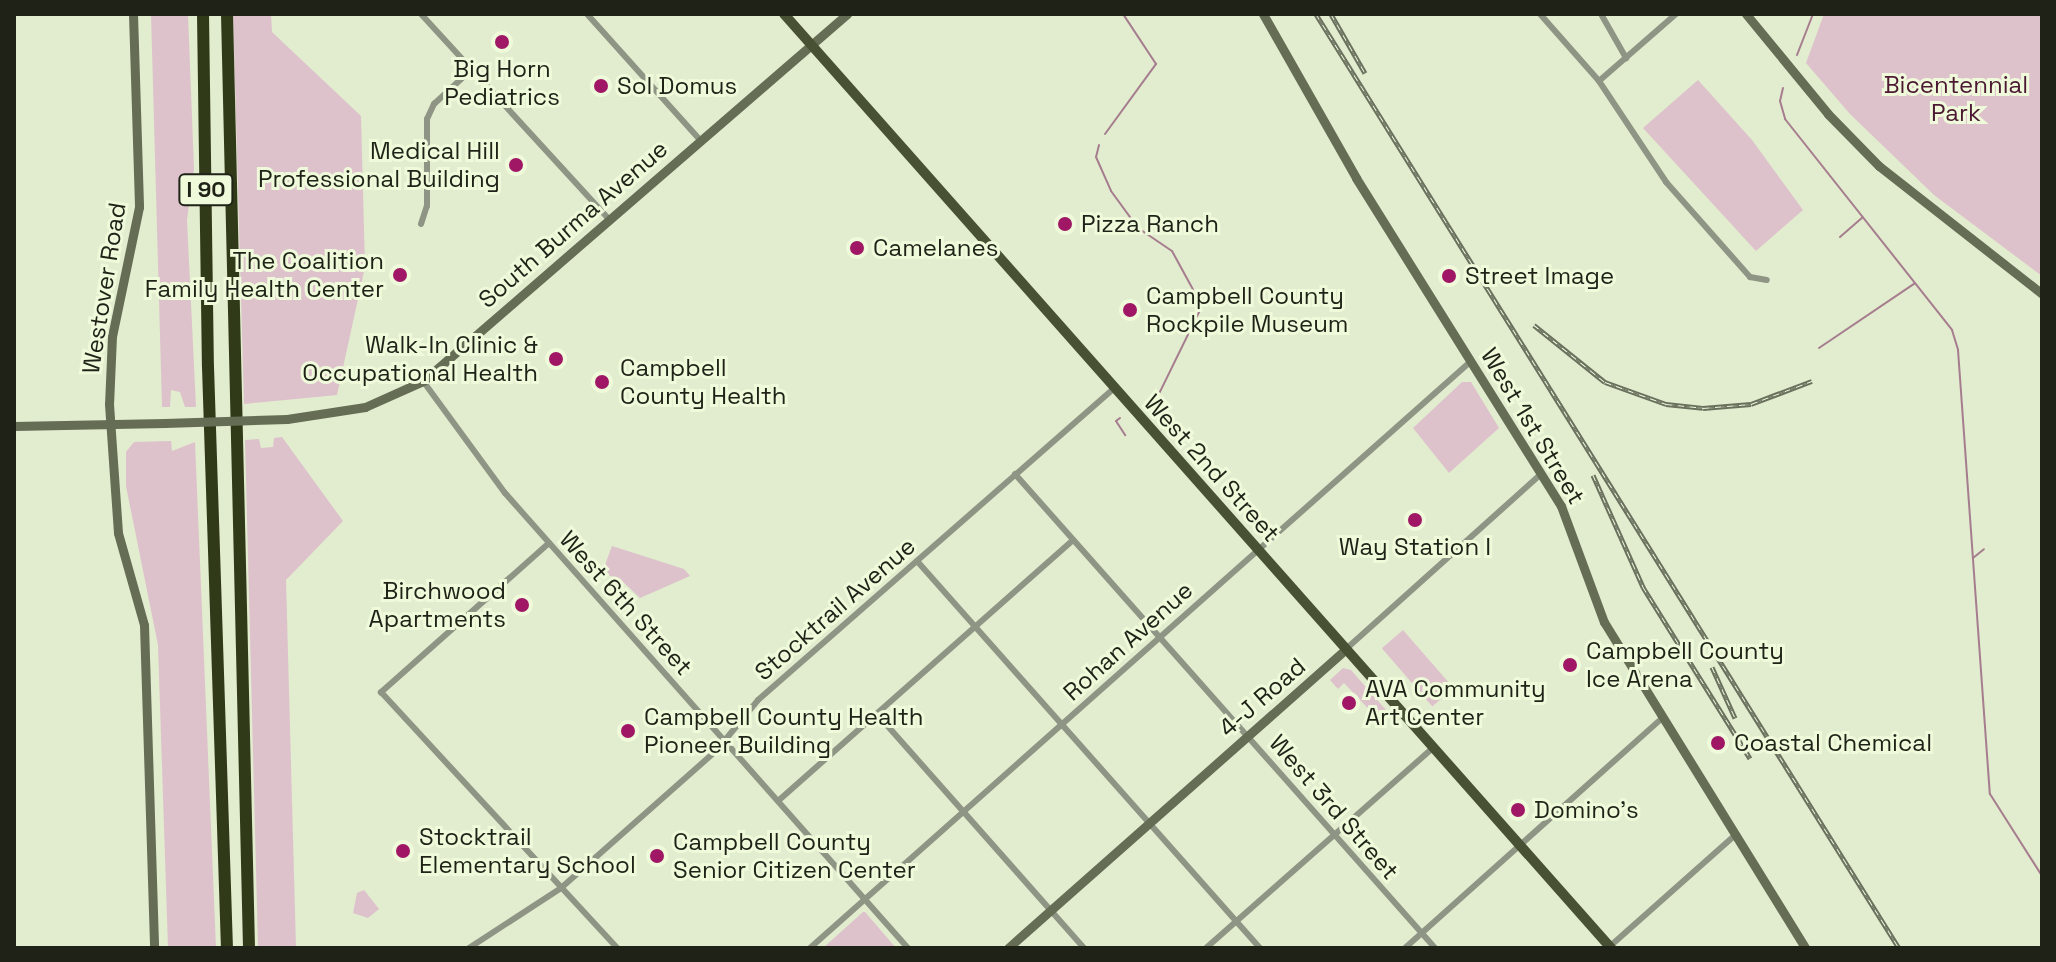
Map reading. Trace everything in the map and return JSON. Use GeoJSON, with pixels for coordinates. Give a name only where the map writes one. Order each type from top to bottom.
{"type":"FeatureCollection","features":[{"type":"Feature","properties":{"kind":"highway","name":"I 90"},"geometry":{"type":"LineString","coordinates":[[202,14],[208,367],[227,948]]}},
{"type":"Feature","properties":{"kind":"highway","name":"I 90"},"geometry":{"type":"LineString","coordinates":[[227,14],[249,948]]}},
{"type":"Feature","properties":{"kind":"main road","name":"West 2nd Street"},"geometry":{"type":"LineString","coordinates":[[784,14],[1610,947]]}},
{"type":"Feature","properties":{"kind":"street","name":"Westover Road"},"geometry":{"type":"LineString","coordinates":[[133,14],[139,207],[112,336],[110,425],[118,533],[144,625],[154,948]]}},
{"type":"Feature","properties":{"kind":"street"},"geometry":{"type":"LineString","coordinates":[[421,14],[609,219]]}},
{"type":"Feature","properties":{"kind":"street"},"geometry":{"type":"LineString","coordinates":[[587,14],[700,140]]}},
{"type":"Feature","properties":{"kind":"street","name":"South Burma Avenue"},"geometry":{"type":"LineString","coordinates":[[14,426],[287,419],[355,410],[423,381],[847,14]]}},
{"type":"Feature","properties":{"kind":"street","name":"West 1st Street"},"geometry":{"type":"LineString","coordinates":[[1263,14],[1356,178],[1568,520],[1604,622],[1805,948]]}},
{"type":"Feature","properties":{"kind":"street"},"geometry":{"type":"LineString","coordinates":[[1540,14],[1599,81],[1666,182],[1750,277],[1767,280]]}},
{"type":"Feature","properties":{"kind":"street"},"geometry":{"type":"LineString","coordinates":[[1601,14],[1626,58]]}},
{"type":"Feature","properties":{"kind":"street"},"geometry":{"type":"LineString","coordinates":[[1599,81],[1676,14]]}},
{"type":"Feature","properties":{"kind":"street"},"geometry":{"type":"LineString","coordinates":[[1746,14],[1828,114],[1879,166],[2042,294]]}},
{"type":"Feature","properties":{"kind":"street"},"geometry":{"type":"LineString","coordinates":[[421,224],[427,206],[427,119],[434,104],[472,69]]}},
{"type":"Feature","properties":{"kind":"street","name":"Rohan Avenue"},"geometry":{"type":"LineString","coordinates":[[810,948],[1470,362]]}},
{"type":"Feature","properties":{"kind":"street","name":"West 6th Street"},"geometry":{"type":"LineString","coordinates":[[423,381],[505,493],[908,948]]}},
{"type":"Feature","properties":{"kind":"street","name":"Stocktrail Avenue"},"geometry":{"type":"LineString","coordinates":[[469,948],[561,888],[725,740],[758,700],[1115,388]]}},
{"type":"Feature","properties":{"kind":"street","name":"West 3rd Street"},"geometry":{"type":"LineString","coordinates":[[1015,474],[1435,948]]}},
{"type":"Feature","properties":{"kind":"street","name":"4-J Road"},"geometry":{"type":"LineString","coordinates":[[1008,948],[1541,474]]}},
{"type":"Feature","properties":{"kind":"street"},"geometry":{"type":"LineString","coordinates":[[778,801],[1073,540]]}},
{"type":"Feature","properties":{"kind":"street"},"geometry":{"type":"LineString","coordinates":[[549,543],[381,692],[617,948]]}},
{"type":"Feature","properties":{"kind":"street"},"geometry":{"type":"LineString","coordinates":[[917,561],[1260,948]]}},
{"type":"Feature","properties":{"kind":"street"},"geometry":{"type":"LineString","coordinates":[[877,714],[1084,948]]}},
{"type":"Feature","properties":{"kind":"street"},"geometry":{"type":"LineString","coordinates":[[1405,948],[1661,719]]}},
{"type":"Feature","properties":{"kind":"street"},"geometry":{"type":"LineString","coordinates":[[1206,948],[1433,748]]}},
{"type":"Feature","properties":{"kind":"street"},"geometry":{"type":"LineString","coordinates":[[1610,947],[1734,836]]}},
{"type":"Feature","properties":{"kind":"green space"},"geometry":{"type":"Polygon","coordinates":[[[151,14],[188,14],[194,169],[187,220],[196,407],[185,407],[180,392],[171,390],[170,407],[162,407],[151,14]]]}},
{"type":"Feature","properties":{"kind":"green space"},"geometry":{"type":"Polygon","coordinates":[[[233,14],[271,14],[272,32],[361,116],[365,267],[337,395],[244,404],[233,14]]]}},
{"type":"Feature","properties":{"kind":"green space","name":"Bicentennial Park"},"geometry":{"type":"Polygon","coordinates":[[[1824,14],[2042,14],[2042,276],[1934,195],[1850,114],[1806,63],[1824,14]]]}},
{"type":"Feature","properties":{"kind":"green space"},"geometry":{"type":"Polygon","coordinates":[[[1698,80],[1752,140],[1803,210],[1756,251],[1643,128],[1698,80]]]}},
{"type":"Feature","properties":{"kind":"green space"},"geometry":{"type":"Polygon","coordinates":[[[1462,382],[1471,382],[1499,428],[1449,473],[1413,428],[1462,382]]]}},
{"type":"Feature","properties":{"kind":"green space"},"geometry":{"type":"Polygon","coordinates":[[[282,437],[343,521],[286,580],[296,948],[258,948],[245,440],[259,439],[261,448],[273,447],[274,438],[282,437]]]}},
{"type":"Feature","properties":{"kind":"green space"},"geometry":{"type":"Polygon","coordinates":[[[171,441],[172,451],[195,442],[216,948],[168,948],[158,645],[126,486],[126,452],[134,442],[171,441]]]}},
{"type":"Feature","properties":{"kind":"green space"},"geometry":{"type":"Polygon","coordinates":[[[612,546],[684,569],[690,576],[640,598],[620,579],[602,573],[612,546]]]}},
{"type":"Feature","properties":{"kind":"green space"},"geometry":{"type":"Polygon","coordinates":[[[1403,630],[1454,688],[1432,706],[1382,648],[1403,630]]]}},
{"type":"Feature","properties":{"kind":"green space"},"geometry":{"type":"Polygon","coordinates":[[[1343,668],[1351,670],[1386,710],[1378,719],[1344,683],[1338,689],[1330,680],[1343,668]]]}},
{"type":"Feature","properties":{"kind":"green space"},"geometry":{"type":"Polygon","coordinates":[[[364,890],[379,909],[368,918],[353,913],[357,893],[364,890]]]}},
{"type":"Feature","properties":{"kind":"green space"},"geometry":{"type":"Polygon","coordinates":[[[863,912],[896,948],[823,948],[863,912]]]}},
{"type":"Feature","properties":{"kind":"waterway"},"geometry":{"type":"LineString","coordinates":[[1105,134],[1156,64],[1123,14]]}},
{"type":"Feature","properties":{"kind":"waterway"},"geometry":{"type":"LineString","coordinates":[[1797,55],[1813,14]]}},
{"type":"Feature","properties":{"kind":"waterway"},"geometry":{"type":"LineString","coordinates":[[1783,88],[1780,101],[1785,119],[1952,330],[1958,350],[1990,794],[2042,876]]}},
{"type":"Feature","properties":{"kind":"waterway"},"geometry":{"type":"LineString","coordinates":[[1099,145],[1096,157],[1111,191],[1138,228],[1172,251],[1202,306],[1154,404]]}},
{"type":"Feature","properties":{"kind":"waterway"},"geometry":{"type":"LineString","coordinates":[[1840,237],[1863,217]]}},
{"type":"Feature","properties":{"kind":"waterway"},"geometry":{"type":"LineString","coordinates":[[1819,348],[1914,284]]}},
{"type":"Feature","properties":{"kind":"waterway"},"geometry":{"type":"LineString","coordinates":[[1120,418],[1116,421],[1125,435]]}},
{"type":"Feature","properties":{"kind":"waterway"},"geometry":{"type":"LineString","coordinates":[[1973,558],[1984,549]]}},
{"type":"Feature","properties":{"kind":"railway"},"geometry":{"type":"LineString","coordinates":[[1316,14],[1899,948]]}},
{"type":"Feature","properties":{"kind":"railway"},"geometry":{"type":"LineString","coordinates":[[1331,14],[1365,73]]}},
{"type":"Feature","properties":{"kind":"railway"},"geometry":{"type":"LineString","coordinates":[[1534,325],[1605,382],[1666,404],[1703,408],[1751,404],[1812,381]]}},
{"type":"Feature","properties":{"kind":"railway"},"geometry":{"type":"LineString","coordinates":[[1593,475],[1643,587],[1750,758]]}},
{"type":"Feature","properties":{"kind":"railway"},"geometry":{"type":"LineString","coordinates":[[1712,667],[1735,718]]}},
{"type":"Feature","properties":{"kind":"place","name":"Big Horn Pediatrics"},"geometry":{"type":"Point","coordinates":[502,42]}},
{"type":"Feature","properties":{"kind":"place","name":"Sol Domus"},"geometry":{"type":"Point","coordinates":[601,86]}},
{"type":"Feature","properties":{"kind":"place","name":"Medical Hill Professional Building"},"geometry":{"type":"Point","coordinates":[516,165]}},
{"type":"Feature","properties":{"kind":"place","name":"Pizza Ranch"},"geometry":{"type":"Point","coordinates":[1065,224]}},
{"type":"Feature","properties":{"kind":"place","name":"Camelanes"},"geometry":{"type":"Point","coordinates":[857,248]}},
{"type":"Feature","properties":{"kind":"place","name":"The Coalition Family Health Center"},"geometry":{"type":"Point","coordinates":[400,275]}},
{"type":"Feature","properties":{"kind":"place","name":"Street Image"},"geometry":{"type":"Point","coordinates":[1449,276]}},
{"type":"Feature","properties":{"kind":"place","name":"Campbell County Rockpile Museum"},"geometry":{"type":"Point","coordinates":[1130,310]}},
{"type":"Feature","properties":{"kind":"place","name":"Walk-In Clinic & Occupational Health"},"geometry":{"type":"Point","coordinates":[556,359]}},
{"type":"Feature","properties":{"kind":"place","name":"Campbell County Health"},"geometry":{"type":"Point","coordinates":[602,382]}},
{"type":"Feature","properties":{"kind":"place","name":"Way Station I"},"geometry":{"type":"Point","coordinates":[1415,520]}},
{"type":"Feature","properties":{"kind":"place","name":"Birchwood Apartments"},"geometry":{"type":"Point","coordinates":[522,605]}},
{"type":"Feature","properties":{"kind":"place","name":"Campbell County Ice Arena"},"geometry":{"type":"Point","coordinates":[1570,665]}},
{"type":"Feature","properties":{"kind":"place","name":"AVA Community Art Center"},"geometry":{"type":"Point","coordinates":[1349,703]}},
{"type":"Feature","properties":{"kind":"place","name":"Campbell County Health Pioneer Building"},"geometry":{"type":"Point","coordinates":[628,731]}},
{"type":"Feature","properties":{"kind":"place","name":"Coastal Chemical"},"geometry":{"type":"Point","coordinates":[1718,743]}},
{"type":"Feature","properties":{"kind":"place","name":"Domino's"},"geometry":{"type":"Point","coordinates":[1518,810]}},
{"type":"Feature","properties":{"kind":"place","name":"Stocktrail Elementary School"},"geometry":{"type":"Point","coordinates":[403,851]}},
{"type":"Feature","properties":{"kind":"place","name":"Campbell County Senior Citizen Center"},"geometry":{"type":"Point","coordinates":[657,856]}}]}
